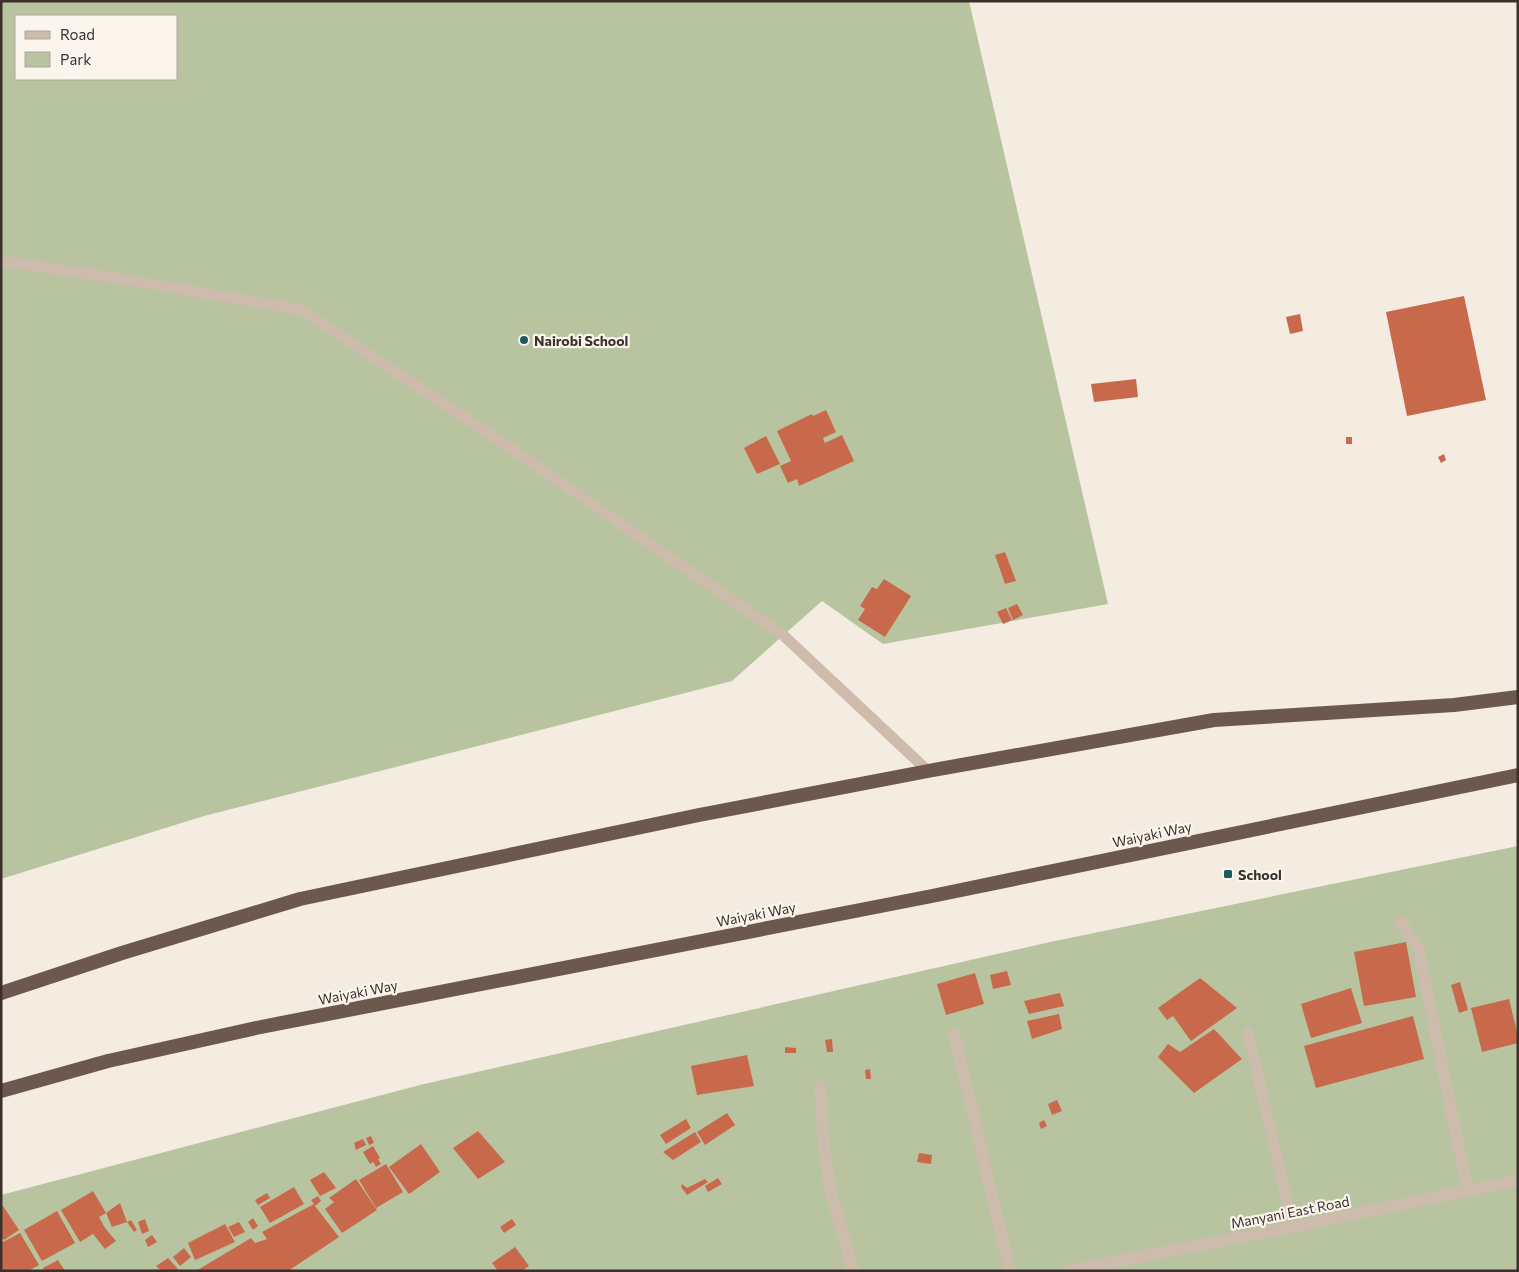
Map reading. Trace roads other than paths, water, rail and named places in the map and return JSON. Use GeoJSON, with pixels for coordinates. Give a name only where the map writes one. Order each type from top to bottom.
{"type":"FeatureCollection","features":[{"type":"Feature","properties":{"kind":"highway"},"geometry":{"type":"LineString","coordinates":[[1,993],[122,953],[300,899],[698,815],[928,771],[1214,720],[1454,705],[1518,697]]}},
{"type":"Feature","properties":{"kind":"highway","name":"Waiyaki Way"},"geometry":{"type":"LineString","coordinates":[[1,1091],[108,1062],[256,1028],[932,896],[1518,775]]}},
{"type":"Feature","properties":{"kind":"street"},"geometry":{"type":"LineString","coordinates":[[1401,922],[1418,947],[1468,1191]]}},
{"type":"Feature","properties":{"kind":"street"},"geometry":{"type":"LineString","coordinates":[[954,1034],[1010,1271]]}},
{"type":"Feature","properties":{"kind":"street"},"geometry":{"type":"LineString","coordinates":[[820,1086],[824,1148],[830,1188],[853,1271]]}},
{"type":"Feature","properties":{"kind":"street","name":"Manyani East Road"},"geometry":{"type":"LineString","coordinates":[[1067,1271],[1518,1180]]}},
{"type":"Feature","properties":{"kind":"lane"},"geometry":{"type":"LineString","coordinates":[[1,261],[123,279],[302,310],[500,441],[783,635],[928,771]]}},
{"type":"Feature","properties":{"kind":"lane"},"geometry":{"type":"LineString","coordinates":[[1248,1033],[1292,1227]]}},
{"type":"Feature","properties":{"kind":"place","name":"Nairobi School"},"geometry":{"type":"Point","coordinates":[524,340]}},
{"type":"Feature","properties":{"kind":"place","name":"School"},"geometry":{"type":"Point","coordinates":[1228,874]}}]}
